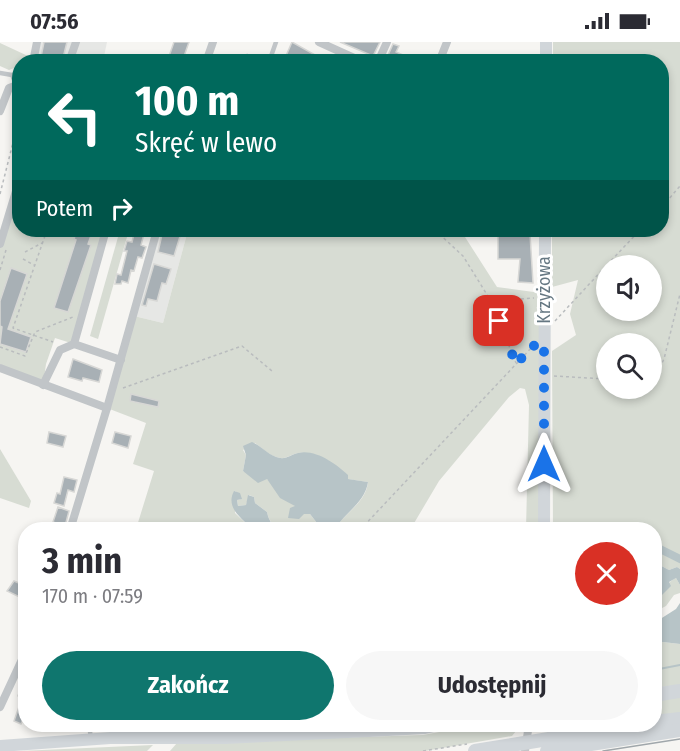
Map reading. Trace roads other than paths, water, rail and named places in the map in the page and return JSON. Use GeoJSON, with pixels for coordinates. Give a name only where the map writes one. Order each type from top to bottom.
{"type":"FeatureCollection","features":[{"type":"Feature","properties":{"kind":"main road"},"geometry":{"type":"LineString","coordinates":[[662,693],[680,691]]}},
{"type":"Feature","properties":{"kind":"main road"},"geometry":{"type":"LineString","coordinates":[[662,721],[680,719]]}},
{"type":"Feature","properties":{"kind":"main road"},"geometry":{"type":"LineString","coordinates":[[479,748],[552,746],[680,730]]}},
{"type":"Feature","properties":{"kind":"main road"},"geometry":{"type":"LineString","coordinates":[[552,746],[608,732]]}},
{"type":"Feature","properties":{"kind":"street"},"geometry":{"type":"LineString","coordinates":[[319,42],[345,54]]}},
{"type":"Feature","properties":{"kind":"street"},"geometry":{"type":"LineString","coordinates":[[0,111],[9,88],[12,87]]}},
{"type":"Feature","properties":{"kind":"street"},"geometry":{"type":"LineString","coordinates":[[0,244],[12,204]]}},
{"type":"Feature","properties":{"kind":"street"},"geometry":{"type":"LineString","coordinates":[[74,344],[104,237]]}},
{"type":"Feature","properties":{"kind":"street"},"geometry":{"type":"LineString","coordinates":[[72,522],[113,392],[155,237]]}},
{"type":"Feature","properties":{"kind":"street","name":"Krzyżowa"},"geometry":{"type":"LineString","coordinates":[[544,522],[545,237]]}},
{"type":"Feature","properties":{"kind":"street"},"geometry":{"type":"LineString","coordinates":[[43,385],[60,350],[74,344],[121,360]]}},
{"type":"Feature","properties":{"kind":"street"},"geometry":{"type":"LineString","coordinates":[[0,368],[107,408]]}},
{"type":"Feature","properties":{"kind":"street"},"geometry":{"type":"LineString","coordinates":[[0,707],[18,668]]}},
{"type":"Feature","properties":{"kind":"street"},"geometry":{"type":"LineString","coordinates":[[0,746],[91,740],[169,737],[225,738],[344,732]]}},
{"type":"Feature","properties":{"kind":"street"},"geometry":{"type":"LineString","coordinates":[[525,751],[528,732]]}},
{"type":"Feature","properties":{"kind":"lane"},"geometry":{"type":"LineString","coordinates":[[90,732],[91,740]]}},
{"type":"Feature","properties":{"kind":"waterway"},"geometry":{"type":"LineString","coordinates":[[662,550],[680,559]]}},
{"type":"Feature","properties":{"kind":"waterway"},"geometry":{"type":"LineString","coordinates":[[662,668],[680,665]]}},
{"type":"Feature","properties":{"kind":"tram line"},"geometry":{"type":"LineString","coordinates":[[603,751],[680,739]]}}]}
